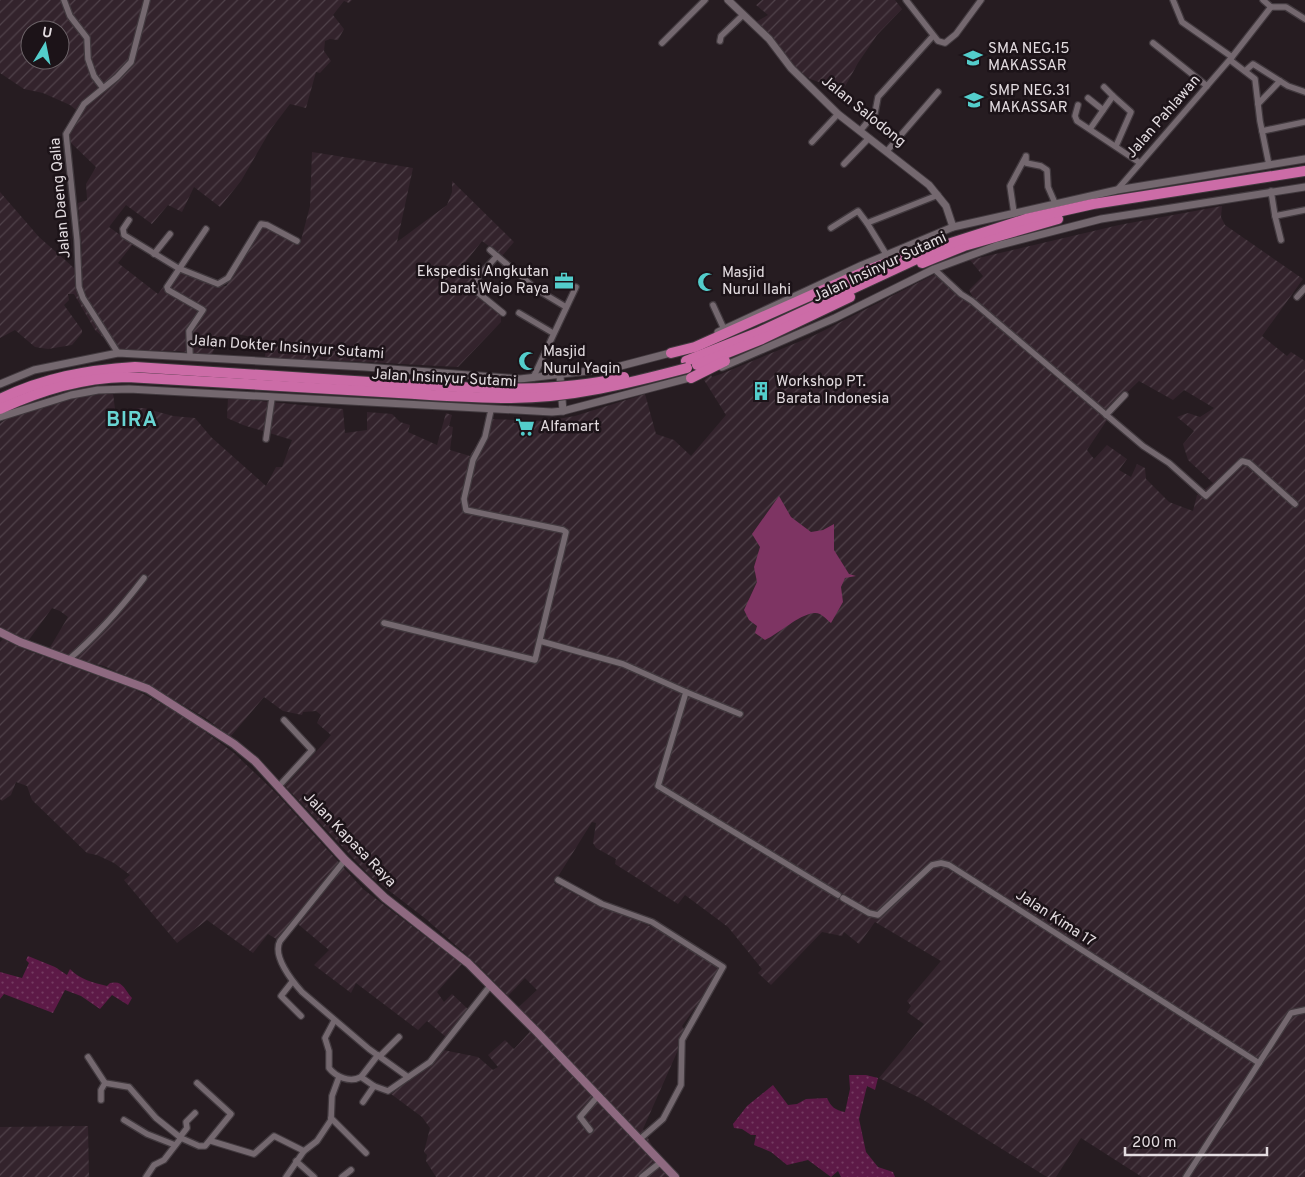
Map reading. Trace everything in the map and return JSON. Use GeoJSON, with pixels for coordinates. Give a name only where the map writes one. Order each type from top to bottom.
{"type":"FeatureCollection","features":[{"type":"Feature","properties":{"kind":"highway","name":"Jalan Insinyur Sutami"},"geometry":{"type":"LineString","coordinates":[[688,369],[720,350],[951,243],[1026,219],[1093,204],[1305,171]]}},
{"type":"Feature","properties":{"kind":"highway","name":"Jalan Insinyur Sutami"},"geometry":{"type":"LineString","coordinates":[[0,415],[33,394],[96,378],[127,377],[416,390],[513,390],[555,388],[688,369],[796,323],[906,269],[964,246],[1027,227],[1094,211],[1305,177]]}},
{"type":"Feature","properties":{"kind":"highway"},"geometry":{"type":"LineString","coordinates":[[671,353],[695,348],[904,256],[951,243]]}},
{"type":"Feature","properties":{"kind":"highway","name":"Jalan Insinyur Sutami"},"geometry":{"type":"LineString","coordinates":[[0,399],[29,385],[64,375],[96,369],[134,367],[416,390]]}},
{"type":"Feature","properties":{"kind":"main road","name":"Jalan Kapasa Raya"},"geometry":{"type":"LineString","coordinates":[[0,632],[20,642],[128,680],[155,693],[234,744],[279,786],[345,860],[385,898],[468,963],[675,1177]]}},
{"type":"Feature","properties":{"kind":"street"},"geometry":{"type":"LineString","coordinates":[[64,0],[70,16],[87,38],[88,59],[94,76],[103,88]]}},
{"type":"Feature","properties":{"kind":"street","name":"Jalan Daeng Qalia"},"geometry":{"type":"LineString","coordinates":[[118,353],[78,287],[77,240],[66,142],[68,127],[84,104],[118,78],[131,62],[148,0]]}},
{"type":"Feature","properties":{"kind":"street"},"geometry":{"type":"LineString","coordinates":[[662,43],[705,0]]}},
{"type":"Feature","properties":{"kind":"street","name":"Jalan Salodong"},"geometry":{"type":"LineString","coordinates":[[728,0],[768,39],[790,68],[838,114],[917,174],[938,195],[946,206],[953,227]]}},
{"type":"Feature","properties":{"kind":"street"},"geometry":{"type":"LineString","coordinates":[[906,0],[933,36],[941,42],[952,40],[981,0]]}},
{"type":"Feature","properties":{"kind":"street"},"geometry":{"type":"LineString","coordinates":[[1173,0],[1182,22],[1254,79],[1269,165]]}},
{"type":"Feature","properties":{"kind":"street"},"geometry":{"type":"LineString","coordinates":[[1264,0],[1271,8],[1286,8],[1305,20]]}},
{"type":"Feature","properties":{"kind":"street","name":"Jalan Pahlawan"},"geometry":{"type":"LineString","coordinates":[[1117,190],[1231,59],[1271,8]]}},
{"type":"Feature","properties":{"kind":"street"},"geometry":{"type":"LineString","coordinates":[[720,41],[721,36],[743,15]]}},
{"type":"Feature","properties":{"kind":"street"},"geometry":{"type":"LineString","coordinates":[[860,131],[875,113],[878,97],[933,36]]}},
{"type":"Feature","properties":{"kind":"street"},"geometry":{"type":"LineString","coordinates":[[1153,43],[1207,86]]}},
{"type":"Feature","properties":{"kind":"street"},"geometry":{"type":"LineString","coordinates":[[1245,71],[1253,64],[1280,81],[1305,92]]}},
{"type":"Feature","properties":{"kind":"street"},"geometry":{"type":"LineString","coordinates":[[1258,104],[1280,81]]}},
{"type":"Feature","properties":{"kind":"street"},"geometry":{"type":"LineString","coordinates":[[1104,87],[1131,112],[1116,146]]}},
{"type":"Feature","properties":{"kind":"street"},"geometry":{"type":"LineString","coordinates":[[887,151],[938,92]]}},
{"type":"Feature","properties":{"kind":"street"},"geometry":{"type":"LineString","coordinates":[[1090,129],[1113,96]]}},
{"type":"Feature","properties":{"kind":"street"},"geometry":{"type":"LineString","coordinates":[[1088,98],[1103,110]]}},
{"type":"Feature","properties":{"kind":"street"},"geometry":{"type":"LineString","coordinates":[[1078,105],[1076,120],[1140,163]]}},
{"type":"Feature","properties":{"kind":"street"},"geometry":{"type":"LineString","coordinates":[[812,142],[838,114]]}},
{"type":"Feature","properties":{"kind":"street"},"geometry":{"type":"LineString","coordinates":[[1262,131],[1305,122]]}},
{"type":"Feature","properties":{"kind":"street"},"geometry":{"type":"LineString","coordinates":[[844,164],[869,138]]}},
{"type":"Feature","properties":{"kind":"street"},"geometry":{"type":"LineString","coordinates":[[1014,213],[1010,197],[1010,186],[1026,156],[1026,163],[1041,166],[1047,170],[1048,187],[1055,203]]}},
{"type":"Feature","properties":{"kind":"street","name":"Jalan Dokter Insinyur Sutami"},"geometry":{"type":"LineString","coordinates":[[0,384],[34,370],[118,353],[356,366],[506,379],[560,376],[614,368],[671,353],[886,254],[953,227],[1117,190],[1305,159]]}},
{"type":"Feature","properties":{"kind":"street"},"geometry":{"type":"LineString","coordinates":[[0,415],[71,395],[98,390],[129,389],[491,410],[563,411],[835,318],[934,269],[1005,244],[1102,219],[1305,187]]}},
{"type":"Feature","properties":{"kind":"street"},"geometry":{"type":"LineString","coordinates":[[1271,192],[1280,240]]}},
{"type":"Feature","properties":{"kind":"street"},"geometry":{"type":"LineString","coordinates":[[867,223],[938,195]]}},
{"type":"Feature","properties":{"kind":"street"},"geometry":{"type":"LineString","coordinates":[[1275,216],[1305,210]]}},
{"type":"Feature","properties":{"kind":"street"},"geometry":{"type":"LineString","coordinates":[[831,228],[858,211],[886,254]]}},
{"type":"Feature","properties":{"kind":"street"},"geometry":{"type":"LineString","coordinates":[[129,220],[123,234],[178,268],[211,283],[221,284],[228,278],[261,224],[267,225],[297,241]]}},
{"type":"Feature","properties":{"kind":"street"},"geometry":{"type":"LineString","coordinates":[[190,356],[189,331],[203,310],[167,289],[178,268],[206,228]]}},
{"type":"Feature","properties":{"kind":"street"},"geometry":{"type":"LineString","coordinates":[[154,254],[170,234]]}},
{"type":"Feature","properties":{"kind":"street"},"geometry":{"type":"LineString","coordinates":[[490,250],[536,290],[566,307]]}},
{"type":"Feature","properties":{"kind":"street"},"geometry":{"type":"LineString","coordinates":[[497,256],[477,278],[480,284],[476,291],[503,313]]}},
{"type":"Feature","properties":{"kind":"street"},"geometry":{"type":"LineString","coordinates":[[934,269],[955,290],[1082,393],[1143,446],[1169,463],[1206,496],[1242,461],[1249,463],[1296,504]]}},
{"type":"Feature","properties":{"kind":"street"},"geometry":{"type":"LineString","coordinates":[[534,378],[553,333],[576,287]]}},
{"type":"Feature","properties":{"kind":"street"},"geometry":{"type":"LineString","coordinates":[[1296,297],[1305,288]]}},
{"type":"Feature","properties":{"kind":"street"},"geometry":{"type":"LineString","coordinates":[[714,306],[724,328]]}},
{"type":"Feature","properties":{"kind":"street"},"geometry":{"type":"LineString","coordinates":[[519,313],[553,333]]}},
{"type":"Feature","properties":{"kind":"street"},"geometry":{"type":"LineString","coordinates":[[560,376],[563,411]]}},
{"type":"Feature","properties":{"kind":"street"},"geometry":{"type":"LineString","coordinates":[[1106,414],[1125,395]]}},
{"type":"Feature","properties":{"kind":"street"},"geometry":{"type":"LineString","coordinates":[[266,439],[272,398]]}},
{"type":"Feature","properties":{"kind":"street"},"geometry":{"type":"LineString","coordinates":[[384,624],[535,660],[566,532],[466,510],[464,499],[473,460],[485,437],[491,410]]}},
{"type":"Feature","properties":{"kind":"street"},"geometry":{"type":"LineString","coordinates":[[68,660],[102,628],[144,578]]}},
{"type":"Feature","properties":{"kind":"street"},"geometry":{"type":"LineString","coordinates":[[540,642],[623,664],[740,714]]}},
{"type":"Feature","properties":{"kind":"street","name":"Jalan Kima 17"},"geometry":{"type":"LineString","coordinates":[[686,692],[658,786],[869,913],[878,915],[932,865],[941,863],[949,865],[1259,1063]]}},
{"type":"Feature","properties":{"kind":"street"},"geometry":{"type":"LineString","coordinates":[[279,786],[312,750],[284,720]]}},
{"type":"Feature","properties":{"kind":"street"},"geometry":{"type":"LineString","coordinates":[[345,860],[278,944],[279,953],[292,982],[334,1021],[408,1077]]}},
{"type":"Feature","properties":{"kind":"street"},"geometry":{"type":"LineString","coordinates":[[558,880],[602,904],[652,922],[723,967],[682,1040],[681,1085],[663,1119],[640,1139]]}},
{"type":"Feature","properties":{"kind":"street"},"geometry":{"type":"LineString","coordinates":[[292,982],[281,996],[301,1016]]}},
{"type":"Feature","properties":{"kind":"street"},"geometry":{"type":"LineString","coordinates":[[361,1077],[374,1086],[388,1091],[430,1062],[490,986]]}},
{"type":"Feature","properties":{"kind":"street"},"geometry":{"type":"LineString","coordinates":[[1186,1177],[1291,1013],[1305,1010]]}},
{"type":"Feature","properties":{"kind":"street"},"geometry":{"type":"LineString","coordinates":[[334,1021],[325,1040],[329,1051],[328,1067],[338,1076],[354,1080],[361,1077],[399,1037]]}},
{"type":"Feature","properties":{"kind":"street"},"geometry":{"type":"LineString","coordinates":[[88,1057],[105,1083],[130,1088],[156,1118],[181,1138],[199,1146],[205,1146],[230,1114],[197,1083]]}},
{"type":"Feature","properties":{"kind":"street"},"geometry":{"type":"LineString","coordinates":[[286,1177],[304,1151],[318,1141],[332,1118],[332,1096],[338,1076]]}},
{"type":"Feature","properties":{"kind":"street"},"geometry":{"type":"LineString","coordinates":[[101,1100],[101,1090],[105,1083]]}},
{"type":"Feature","properties":{"kind":"street"},"geometry":{"type":"LineString","coordinates":[[363,1102],[374,1086]]}},
{"type":"Feature","properties":{"kind":"street"},"geometry":{"type":"LineString","coordinates":[[590,1130],[580,1117],[598,1096]]}},
{"type":"Feature","properties":{"kind":"street"},"geometry":{"type":"LineString","coordinates":[[146,1177],[154,1165],[164,1160],[181,1138],[187,1128],[186,1123],[195,1113]]}},
{"type":"Feature","properties":{"kind":"street"},"geometry":{"type":"LineString","coordinates":[[332,1118],[366,1153]]}},
{"type":"Feature","properties":{"kind":"street"},"geometry":{"type":"LineString","coordinates":[[124,1120],[147,1134],[175,1145]]}},
{"type":"Feature","properties":{"kind":"street"},"geometry":{"type":"LineString","coordinates":[[211,1140],[254,1154],[274,1136],[304,1151]]}},
{"type":"Feature","properties":{"kind":"street"},"geometry":{"type":"LineString","coordinates":[[296,1161],[314,1177]]}},
{"type":"Feature","properties":{"kind":"street"},"geometry":{"type":"LineString","coordinates":[[642,1177],[661,1162]]}},
{"type":"Feature","properties":{"kind":"street"},"geometry":{"type":"LineString","coordinates":[[342,1177],[350,1170]]}},
{"type":"Feature","properties":{"kind":"shaded area"},"geometry":{"type":"Polygon","coordinates":[[[0,0],[352,0],[349,3],[344,1],[333,15],[344,29],[338,40],[330,39],[325,41],[324,51],[331,61],[320,73],[316,72],[306,108],[290,104],[271,129],[241,181],[220,207],[194,187],[182,212],[168,205],[152,224],[126,205],[109,227],[133,244],[118,263],[158,294],[176,269],[214,285],[226,286],[264,225],[300,244],[310,206],[312,152],[413,168],[397,242],[447,205],[452,192],[452,181],[514,242],[502,256],[482,241],[460,269],[479,283],[473,291],[501,313],[501,322],[458,367],[310,359],[264,361],[267,345],[263,340],[238,334],[236,338],[220,336],[211,356],[178,351],[112,350],[106,340],[95,330],[74,294],[68,294],[69,300],[64,305],[82,330],[82,333],[72,345],[48,349],[35,347],[15,330],[0,338],[0,192],[39,237],[74,268],[75,256],[82,251],[78,203],[87,200],[86,184],[96,167],[69,141],[70,131],[81,114],[70,105],[43,93],[24,89],[0,73],[0,0]]]}},
{"type":"Feature","properties":{"kind":"shaded area"},"geometry":{"type":"Polygon","coordinates":[[[762,0],[895,0],[902,9],[877,35],[843,90],[810,79],[795,68],[764,29],[756,22],[768,15],[756,5],[762,0]]]}},
{"type":"Feature","properties":{"kind":"shaded area"},"geometry":{"type":"Polygon","coordinates":[[[1222,206],[1221,217],[1225,225],[1303,279],[1262,336],[1287,356],[1291,352],[1305,361],[1305,1177],[1142,1177],[1081,1138],[1056,1177],[1047,1177],[922,1099],[879,1078],[924,1024],[907,1012],[911,1006],[907,1001],[941,961],[875,922],[859,944],[844,932],[842,936],[822,932],[771,985],[758,973],[762,969],[728,927],[685,895],[678,904],[615,864],[616,859],[596,848],[593,843],[596,823],[592,822],[554,883],[579,896],[664,932],[722,970],[682,1026],[686,1032],[643,1129],[656,1153],[679,1177],[436,1177],[426,1161],[427,1155],[424,1152],[430,1128],[422,1117],[391,1094],[428,1067],[443,1050],[478,1057],[493,1070],[498,1067],[488,1055],[505,1040],[514,1049],[537,1024],[518,1008],[537,990],[525,978],[508,996],[479,966],[426,919],[370,876],[285,786],[331,735],[317,723],[321,715],[316,711],[303,712],[302,715],[283,711],[264,697],[230,737],[207,719],[161,692],[104,666],[74,659],[49,649],[68,617],[60,611],[52,608],[28,641],[0,627],[0,423],[22,410],[78,396],[113,393],[116,417],[133,408],[144,408],[173,416],[195,418],[211,437],[266,486],[276,467],[282,467],[292,440],[243,425],[227,418],[228,398],[343,409],[345,433],[367,430],[367,412],[392,414],[400,422],[410,425],[408,432],[437,445],[446,413],[452,415],[449,426],[453,427],[450,450],[470,456],[482,435],[488,419],[546,421],[575,416],[645,394],[656,434],[674,440],[691,456],[726,415],[704,380],[711,375],[712,377],[721,374],[813,336],[937,273],[961,294],[974,299],[969,290],[983,276],[970,260],[1119,225],[1222,206]],[[1046,369],[1107,420],[1087,450],[1094,459],[1107,445],[1127,459],[1119,470],[1131,477],[1137,464],[1145,468],[1146,479],[1169,502],[1193,511],[1197,495],[1213,483],[1188,460],[1183,444],[1194,431],[1177,417],[1188,413],[1200,417],[1214,408],[1184,390],[1173,400],[1139,381],[1107,412],[1046,369]]]}},
{"type":"Feature","properties":{"kind":"shaded area"},"geometry":{"type":"Polygon","coordinates":[[[779,496],[791,517],[811,532],[823,530],[834,524],[834,550],[849,574],[856,576],[845,578],[841,587],[843,602],[831,623],[819,614],[808,614],[765,640],[755,633],[757,626],[749,620],[744,610],[757,582],[754,567],[760,547],[752,534],[779,496]]]}},
{"type":"Feature","properties":{"kind":"shaded area"},"geometry":{"type":"Polygon","coordinates":[[[3,639],[26,650],[134,689],[182,715],[234,753],[277,794],[363,889],[462,964],[437,992],[444,1002],[452,994],[470,1011],[446,1037],[427,1021],[418,1030],[356,983],[351,993],[314,965],[329,950],[293,920],[278,940],[268,934],[253,953],[207,920],[177,943],[124,880],[130,875],[114,863],[97,855],[87,853],[32,800],[27,786],[16,782],[11,795],[2,801],[0,799],[0,642],[3,639]]]}},
{"type":"Feature","properties":{"kind":"shaded area"},"geometry":{"type":"Polygon","coordinates":[[[28,956],[55,967],[67,975],[70,969],[82,978],[107,986],[114,982],[121,984],[132,998],[128,1005],[112,995],[100,1009],[81,996],[65,990],[53,1013],[4,994],[0,999],[0,972],[22,978],[29,963],[26,960],[28,956]]]}},
{"type":"Feature","properties":{"kind":"shaded area"},"geometry":{"type":"Polygon","coordinates":[[[849,1075],[866,1075],[878,1078],[875,1090],[867,1086],[859,1119],[866,1152],[878,1167],[893,1172],[895,1177],[841,1177],[838,1171],[831,1177],[808,1160],[787,1165],[771,1152],[754,1145],[756,1135],[751,1135],[742,1129],[734,1128],[733,1124],[747,1106],[773,1085],[788,1105],[797,1104],[806,1099],[827,1098],[834,1108],[845,1112],[850,1089],[849,1075]]]}},
{"type":"Feature","properties":{"kind":"shaded area"},"geometry":{"type":"Polygon","coordinates":[[[88,1126],[89,1177],[0,1177],[0,1127],[88,1126]]]}},
{"type":"Feature","properties":{"kind":"place","name":"SMA NEG.15 MAKASSAR"},"geometry":{"type":"Point","coordinates":[973,58]}},
{"type":"Feature","properties":{"kind":"place","name":"SMP NEG.31 MAKASSAR"},"geometry":{"type":"Point","coordinates":[974,100]}},
{"type":"Feature","properties":{"kind":"place","name":"Ekspedisi Angkutan Darat Wajo Raya"},"geometry":{"type":"Point","coordinates":[564,281]}},
{"type":"Feature","properties":{"kind":"place","name":"Masjid Nurul Ilahi"},"geometry":{"type":"Point","coordinates":[707,282]}},
{"type":"Feature","properties":{"kind":"place","name":"Masjid Nurul Yaqin"},"geometry":{"type":"Point","coordinates":[528,361]}},
{"type":"Feature","properties":{"kind":"place","name":"Workshop PT. Barata Indonesia"},"geometry":{"type":"Point","coordinates":[761,391]}},
{"type":"Feature","properties":{"kind":"place","name":"Alfamart"},"geometry":{"type":"Point","coordinates":[525,427]}},
{"type":"Feature","properties":{"kind":"district","name":"BIRA"},"geometry":{"type":"Point","coordinates":[132,421]}}]}
